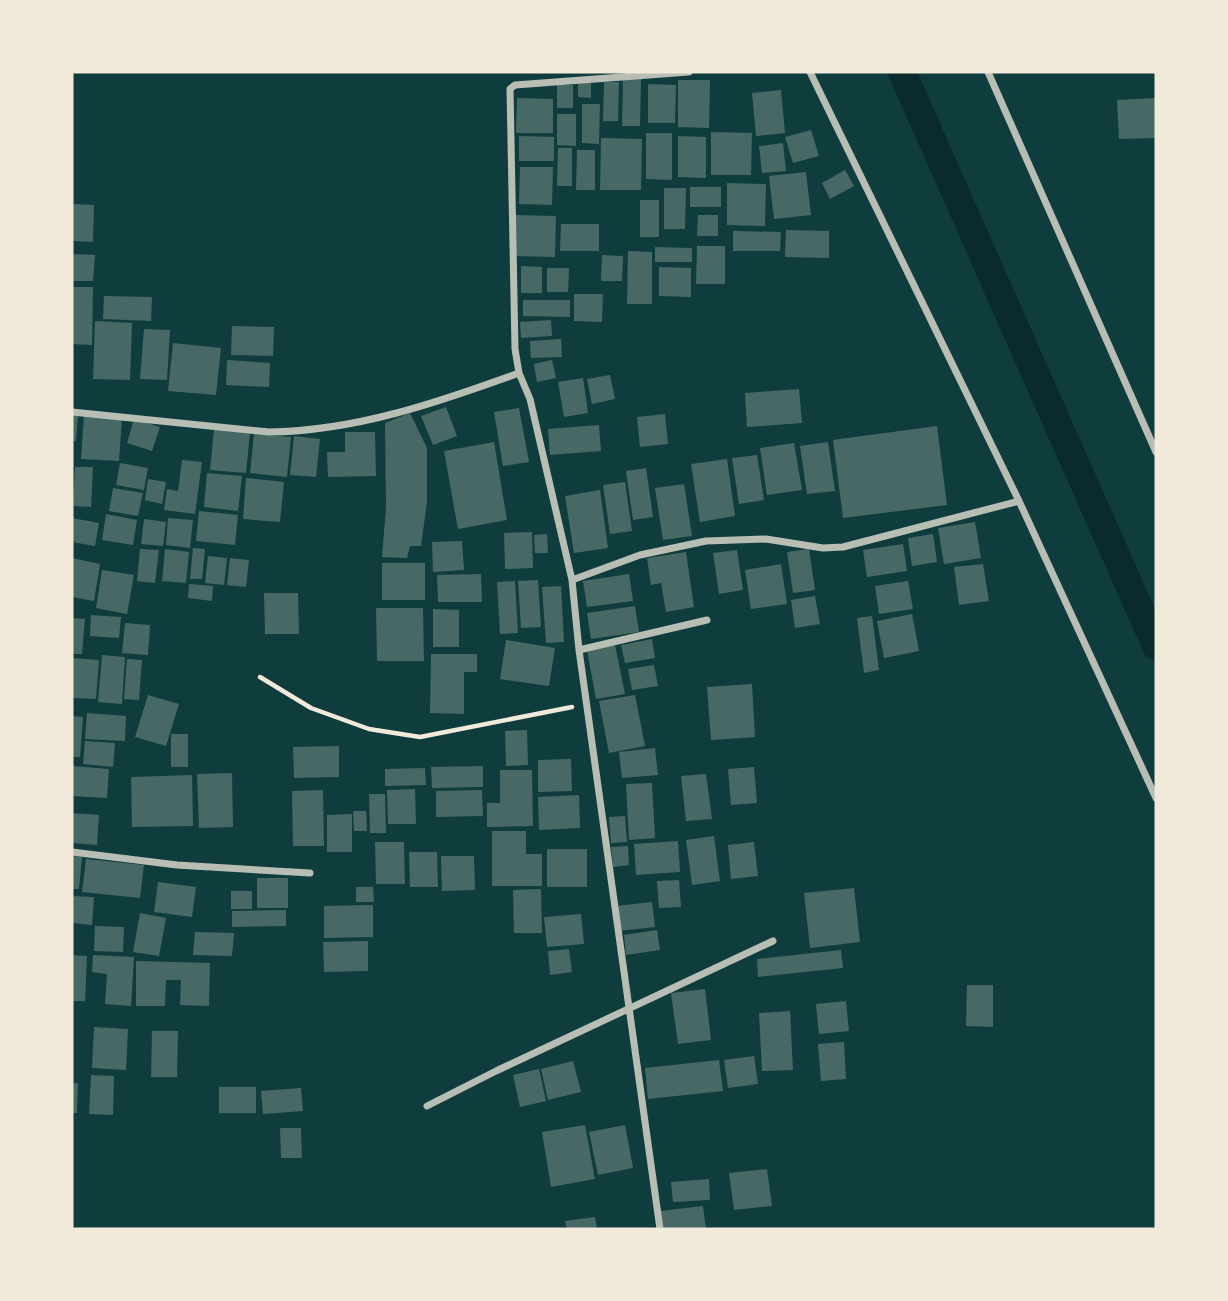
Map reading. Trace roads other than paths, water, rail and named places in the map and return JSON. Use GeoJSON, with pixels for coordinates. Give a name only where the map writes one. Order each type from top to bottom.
{"type":"FeatureCollection","features":[{"type":"Feature","properties":{"kind":"street"},"geometry":{"type":"LineString","coordinates":[[660,1229],[586,704],[572,580],[530,399],[519,373],[516,349],[510,89],[515,85],[690,72]]}},
{"type":"Feature","properties":{"kind":"street"},"geometry":{"type":"LineString","coordinates":[[810,72],[1019,501],[1156,797]]}},
{"type":"Feature","properties":{"kind":"street"},"geometry":{"type":"LineString","coordinates":[[988,72],[1156,452]]}},
{"type":"Feature","properties":{"kind":"street"},"geometry":{"type":"LineString","coordinates":[[72,412],[270,432],[295,432],[398,414],[519,373]]}},
{"type":"Feature","properties":{"kind":"street"},"geometry":{"type":"LineString","coordinates":[[572,580],[640,555],[706,541],[766,539],[823,548],[843,547],[1019,501]]}},
{"type":"Feature","properties":{"kind":"street"},"geometry":{"type":"LineString","coordinates":[[579,650],[707,620]]}},
{"type":"Feature","properties":{"kind":"street"},"geometry":{"type":"LineString","coordinates":[[72,852],[177,864],[310,873]]}},
{"type":"Feature","properties":{"kind":"street"},"geometry":{"type":"LineString","coordinates":[[427,1106],[773,941]]}},
{"type":"Feature","properties":{"kind":"waterway"},"geometry":{"type":"LineString","coordinates":[[902,72],[1156,646]]}}]}
